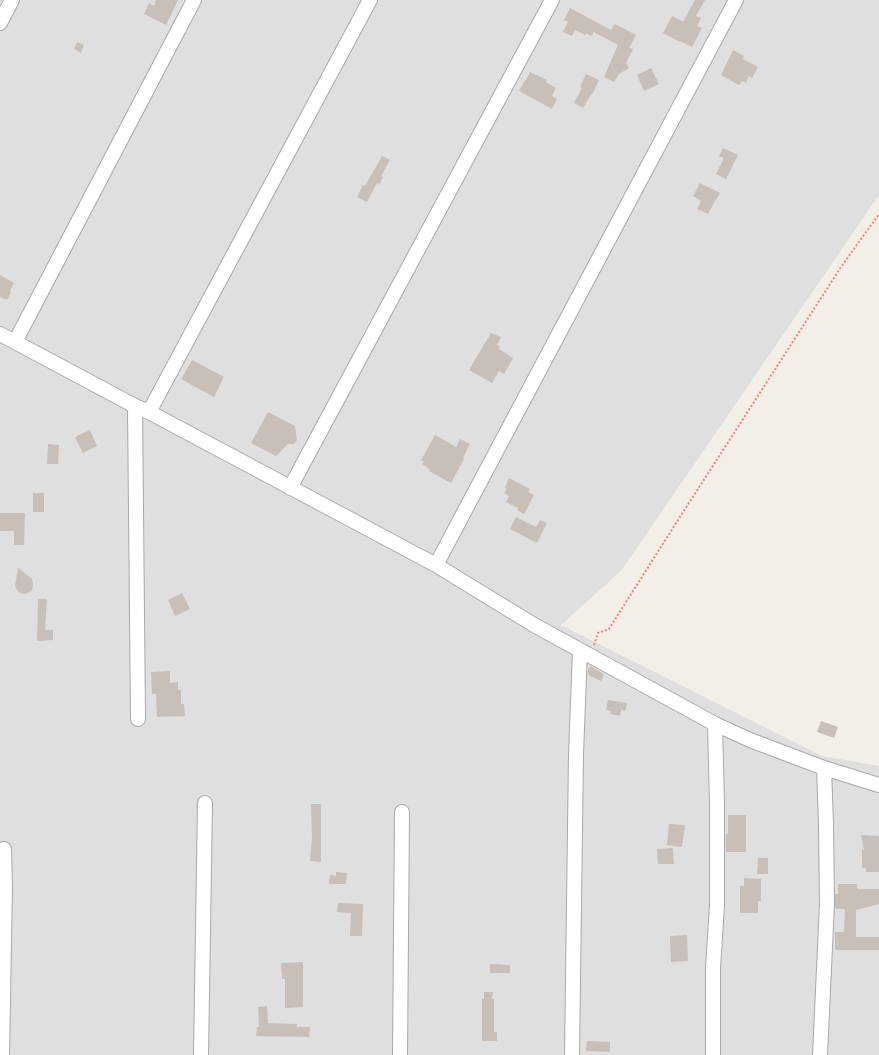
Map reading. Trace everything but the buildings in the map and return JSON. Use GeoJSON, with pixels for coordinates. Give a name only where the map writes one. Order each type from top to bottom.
{"type":"FeatureCollection","features":[{"type":"Feature","properties":{"kind":"street"},"geometry":{"type":"LineString","coordinates":[[0,23],[12,0]]}},
{"type":"Feature","properties":{"kind":"street"},"geometry":{"type":"LineString","coordinates":[[15,342],[194,0]]}},
{"type":"Feature","properties":{"kind":"street"},"geometry":{"type":"LineString","coordinates":[[149,412],[370,0]]}},
{"type":"Feature","properties":{"kind":"street"},"geometry":{"type":"LineString","coordinates":[[290,488],[552,0]]}},
{"type":"Feature","properties":{"kind":"street"},"geometry":{"type":"LineString","coordinates":[[436,565],[736,0]]}},
{"type":"Feature","properties":{"kind":"street"},"geometry":{"type":"LineString","coordinates":[[0,334],[436,565],[534,625],[715,724],[750,740],[824,768],[879,785]]}},
{"type":"Feature","properties":{"kind":"street"},"geometry":{"type":"LineString","coordinates":[[135,406],[138,719]]}},
{"type":"Feature","properties":{"kind":"street"},"geometry":{"type":"LineString","coordinates":[[572,1055],[576,754],[585,653]]}},
{"type":"Feature","properties":{"kind":"street"},"geometry":{"type":"LineString","coordinates":[[714,1055],[713,968],[717,906],[715,724]]}},
{"type":"Feature","properties":{"kind":"street"},"geometry":{"type":"LineString","coordinates":[[820,1055],[827,904],[824,768]]}},
{"type":"Feature","properties":{"kind":"street"},"geometry":{"type":"LineString","coordinates":[[201,1055],[204,803]]}},
{"type":"Feature","properties":{"kind":"street"},"geometry":{"type":"LineString","coordinates":[[400,1055],[402,812]]}},
{"type":"Feature","properties":{"kind":"street"},"geometry":{"type":"LineString","coordinates":[[2,1055],[5,886],[4,849]]}},
{"type":"Feature","properties":{"kind":"path"},"geometry":{"type":"LineString","coordinates":[[585,653],[598,633],[609,629],[841,267],[879,214]]}},
{"type":"Feature","properties":{"kind":"shaded area"},"geometry":{"type":"Polygon","coordinates":[[[0,0],[879,0],[879,195],[621,571],[561,625],[822,756],[879,766],[879,1055],[0,1055],[0,0]]]}}]}
